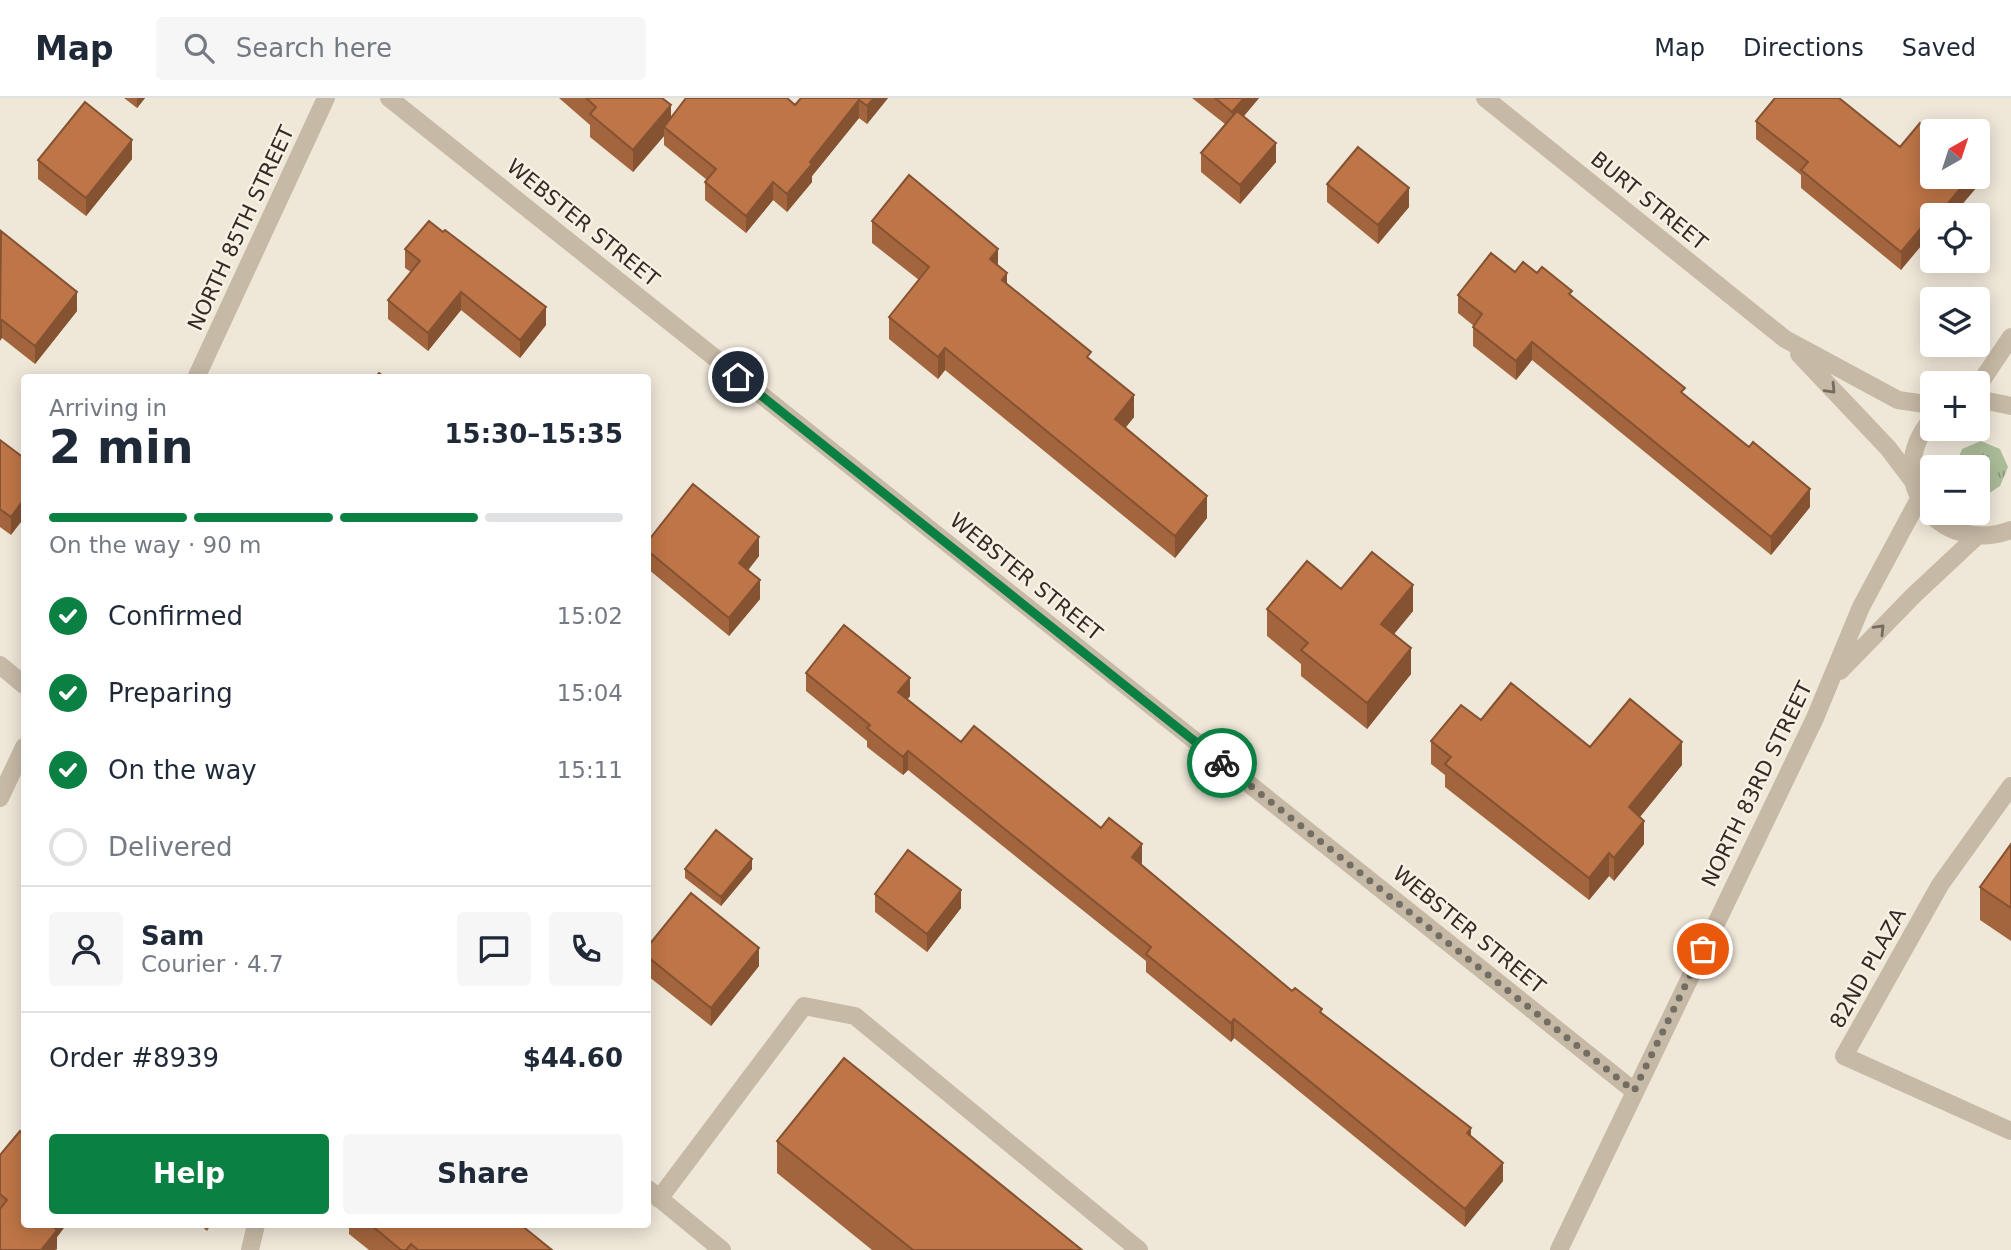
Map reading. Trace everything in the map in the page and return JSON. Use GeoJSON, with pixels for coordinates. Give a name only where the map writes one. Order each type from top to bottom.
{"type":"FeatureCollection","features":[{"type":"Feature","properties":{"kind":"street","name":"NORTH 85TH STREET"},"geometry":{"type":"LineString","coordinates":[[198,374],[326,98]]}},
{"type":"Feature","properties":{"kind":"street","name":"WEBSTER STREET"},"geometry":{"type":"LineString","coordinates":[[389,98],[1634,1091]]}},
{"type":"Feature","properties":{"kind":"street","name":"BURT STREET"},"geometry":{"type":"LineString","coordinates":[[1485,98],[1785,339],[1888,448],[1943,524],[1959,533],[1976,537]]}},
{"type":"Feature","properties":{"kind":"street"},"geometry":{"type":"LineString","coordinates":[[1988,371],[2011,337]]}},
{"type":"Feature","properties":{"kind":"street","name":"BURT STREET"},"geometry":{"type":"LineString","coordinates":[[1785,339],[1898,400],[1920,403]]}},
{"type":"Feature","properties":{"kind":"street"},"geometry":{"type":"LineString","coordinates":[[1990,402],[2011,406]]}},
{"type":"Feature","properties":{"kind":"street"},"geometry":{"type":"LineString","coordinates":[[1916,490],[1911,464],[1915,445],[1920,437]]}},
{"type":"Feature","properties":{"kind":"street","name":"NORTH 83RD STREET"},"geometry":{"type":"LineString","coordinates":[[1559,1250],[1833,678],[1861,607],[1916,490]]}},
{"type":"Feature","properties":{"kind":"street"},"geometry":{"type":"LineString","coordinates":[[1976,537],[1995,536],[2011,530]]}},
{"type":"Feature","properties":{"kind":"street","name":"NORTH 83RD STREET"},"geometry":{"type":"LineString","coordinates":[[1833,678],[1914,595],[1976,537]]}},
{"type":"Feature","properties":{"kind":"street"},"geometry":{"type":"LineString","coordinates":[[0,665],[21,682]]}},
{"type":"Feature","properties":{"kind":"street"},"geometry":{"type":"LineString","coordinates":[[0,797],[21,753]]}},
{"type":"Feature","properties":{"kind":"street","name":"82ND PLAZA"},"geometry":{"type":"LineString","coordinates":[[2011,786],[1940,885],[1844,1056],[2011,1131]]}},
{"type":"Feature","properties":{"kind":"street"},"geometry":{"type":"LineString","coordinates":[[722,1250],[653,1194],[804,1006],[855,1016],[1139,1250]]}},
{"type":"Feature","properties":{"kind":"street"},"geometry":{"type":"LineString","coordinates":[[250,1250],[255,1228]]}},
{"type":"Feature","properties":{"kind":"green space"},"geometry":{"type":"Polygon","coordinates":[[[1981,441],[2000,449],[2008,467],[2000,486],[1990,492],[1990,455],[1960,455],[1962,449],[1981,441]]]}},
{"type":"Feature","properties":{"kind":"building"},"geometry":{"type":"Polygon","coordinates":[[[586,98],[662,98],[671,105],[633,150],[590,114],[596,107],[586,98]]]}},
{"type":"Feature","properties":{"kind":"building"},"geometry":{"type":"Polygon","coordinates":[[[686,98],[787,98],[795,105],[801,98],[874,98],[867,106],[859,100],[787,194],[773,182],[746,216],[705,182],[716,169],[664,127],[686,98]]]}},
{"type":"Feature","properties":{"kind":"building"},"geometry":{"type":"Polygon","coordinates":[[[1215,98],[1244,98],[1232,112],[1215,98]]]}},
{"type":"Feature","properties":{"kind":"building"},"geometry":{"type":"Polygon","coordinates":[[[1775,98],[1839,98],[1900,147],[1920,123],[1920,189],[1960,189],[1948,203],[1920,203],[1920,229],[1901,252],[1801,170],[1808,162],[1756,121],[1775,98]]]}},
{"type":"Feature","properties":{"kind":"building"},"geometry":{"type":"Polygon","coordinates":[[[85,102],[132,140],[86,198],[38,160],[85,102]]]}},
{"type":"Feature","properties":{"kind":"building"},"geometry":{"type":"Polygon","coordinates":[[[1237,111],[1276,143],[1240,185],[1201,153],[1237,111]]]}},
{"type":"Feature","properties":{"kind":"building"},"geometry":{"type":"Polygon","coordinates":[[[1358,147],[1409,188],[1378,225],[1327,184],[1358,147]]]}},
{"type":"Feature","properties":{"kind":"building"},"geometry":{"type":"Polygon","coordinates":[[[909,175],[998,249],[990,259],[1007,273],[1002,280],[1091,352],[1087,357],[1134,395],[1115,419],[1207,496],[1175,536],[945,348],[938,357],[889,317],[929,267],[872,221],[909,175]]]}},
{"type":"Feature","properties":{"kind":"building"},"geometry":{"type":"Polygon","coordinates":[[[429,221],[443,232],[445,230],[546,307],[520,340],[461,292],[428,333],[388,300],[420,261],[405,249],[429,221]]]}},
{"type":"Feature","properties":{"kind":"building"},"geometry":{"type":"Polygon","coordinates":[[[1,231],[77,292],[35,346],[2,320],[0,322],[1,231]]]}},
{"type":"Feature","properties":{"kind":"building"},"geometry":{"type":"Polygon","coordinates":[[[1491,253],[1515,272],[1523,262],[1537,273],[1542,267],[1572,291],[1569,294],[1685,388],[1681,392],[1749,447],[1753,442],[1810,489],[1771,537],[1532,342],[1516,361],[1473,327],[1482,314],[1458,295],[1491,253]]]}},
{"type":"Feature","properties":{"kind":"building"},"geometry":{"type":"Polygon","coordinates":[[[0,440],[21,456],[21,503],[11,517],[0,509],[0,440]]]}},
{"type":"Feature","properties":{"kind":"building"},"geometry":{"type":"Polygon","coordinates":[[[693,484],[759,537],[739,563],[760,580],[729,618],[651,553],[651,537],[693,484]]]}},
{"type":"Feature","properties":{"kind":"building"},"geometry":{"type":"Polygon","coordinates":[[[1372,552],[1413,585],[1381,624],[1411,648],[1367,703],[1301,650],[1308,643],[1267,609],[1307,561],[1341,589],[1372,552]]]}},
{"type":"Feature","properties":{"kind":"building"},"geometry":{"type":"Polygon","coordinates":[[[844,625],[910,678],[898,692],[961,742],[974,726],[1101,828],[1109,818],[1142,844],[1132,857],[1292,991],[1295,988],[1322,1009],[1320,1012],[1471,1128],[1467,1133],[1503,1163],[1465,1209],[1234,1019],[1231,1023],[1146,954],[1151,947],[908,751],[903,757],[867,728],[870,725],[806,673],[844,625]]]}},
{"type":"Feature","properties":{"kind":"building"},"geometry":{"type":"Polygon","coordinates":[[[1511,683],[1590,747],[1630,699],[1682,742],[1629,807],[1644,821],[1614,858],[1609,853],[1589,878],[1445,764],[1451,757],[1431,741],[1461,705],[1481,720],[1511,683]]]}},
{"type":"Feature","properties":{"kind":"building"},"geometry":{"type":"Polygon","coordinates":[[[716,830],[752,859],[721,897],[685,869],[716,830]]]}},
{"type":"Feature","properties":{"kind":"building"},"geometry":{"type":"Polygon","coordinates":[[[2011,844],[2011,908],[1980,887],[2011,844]]]}},
{"type":"Feature","properties":{"kind":"building"},"geometry":{"type":"Polygon","coordinates":[[[908,850],[961,890],[927,934],[875,894],[908,850]]]}},
{"type":"Feature","properties":{"kind":"building"},"geometry":{"type":"Polygon","coordinates":[[[691,893],[759,948],[711,1008],[651,959],[651,942],[691,893]]]}},
{"type":"Feature","properties":{"kind":"building"},"geometry":{"type":"Polygon","coordinates":[[[844,1058],[1082,1250],[913,1250],[777,1141],[844,1058]]]}},
{"type":"Feature","properties":{"kind":"building"},"geometry":{"type":"Polygon","coordinates":[[[20,1131],[21,1228],[57,1230],[41,1250],[0,1250],[0,1209],[7,1200],[0,1194],[0,1155],[20,1131]]]}},
{"type":"Feature","properties":{"kind":"building"},"geometry":{"type":"Polygon","coordinates":[[[375,1228],[525,1228],[552,1250],[418,1250],[411,1244],[406,1250],[401,1250],[375,1228]]]}},
{"type":"Feature","properties":{"kind":"way so far"},"geometry":{"type":"LineString","coordinates":[[1222,763],[1634,1091],[1703,949]]}},
{"type":"Feature","properties":{"kind":"route"},"geometry":{"type":"LineString","coordinates":[[738,377],[1222,763]]}}]}
